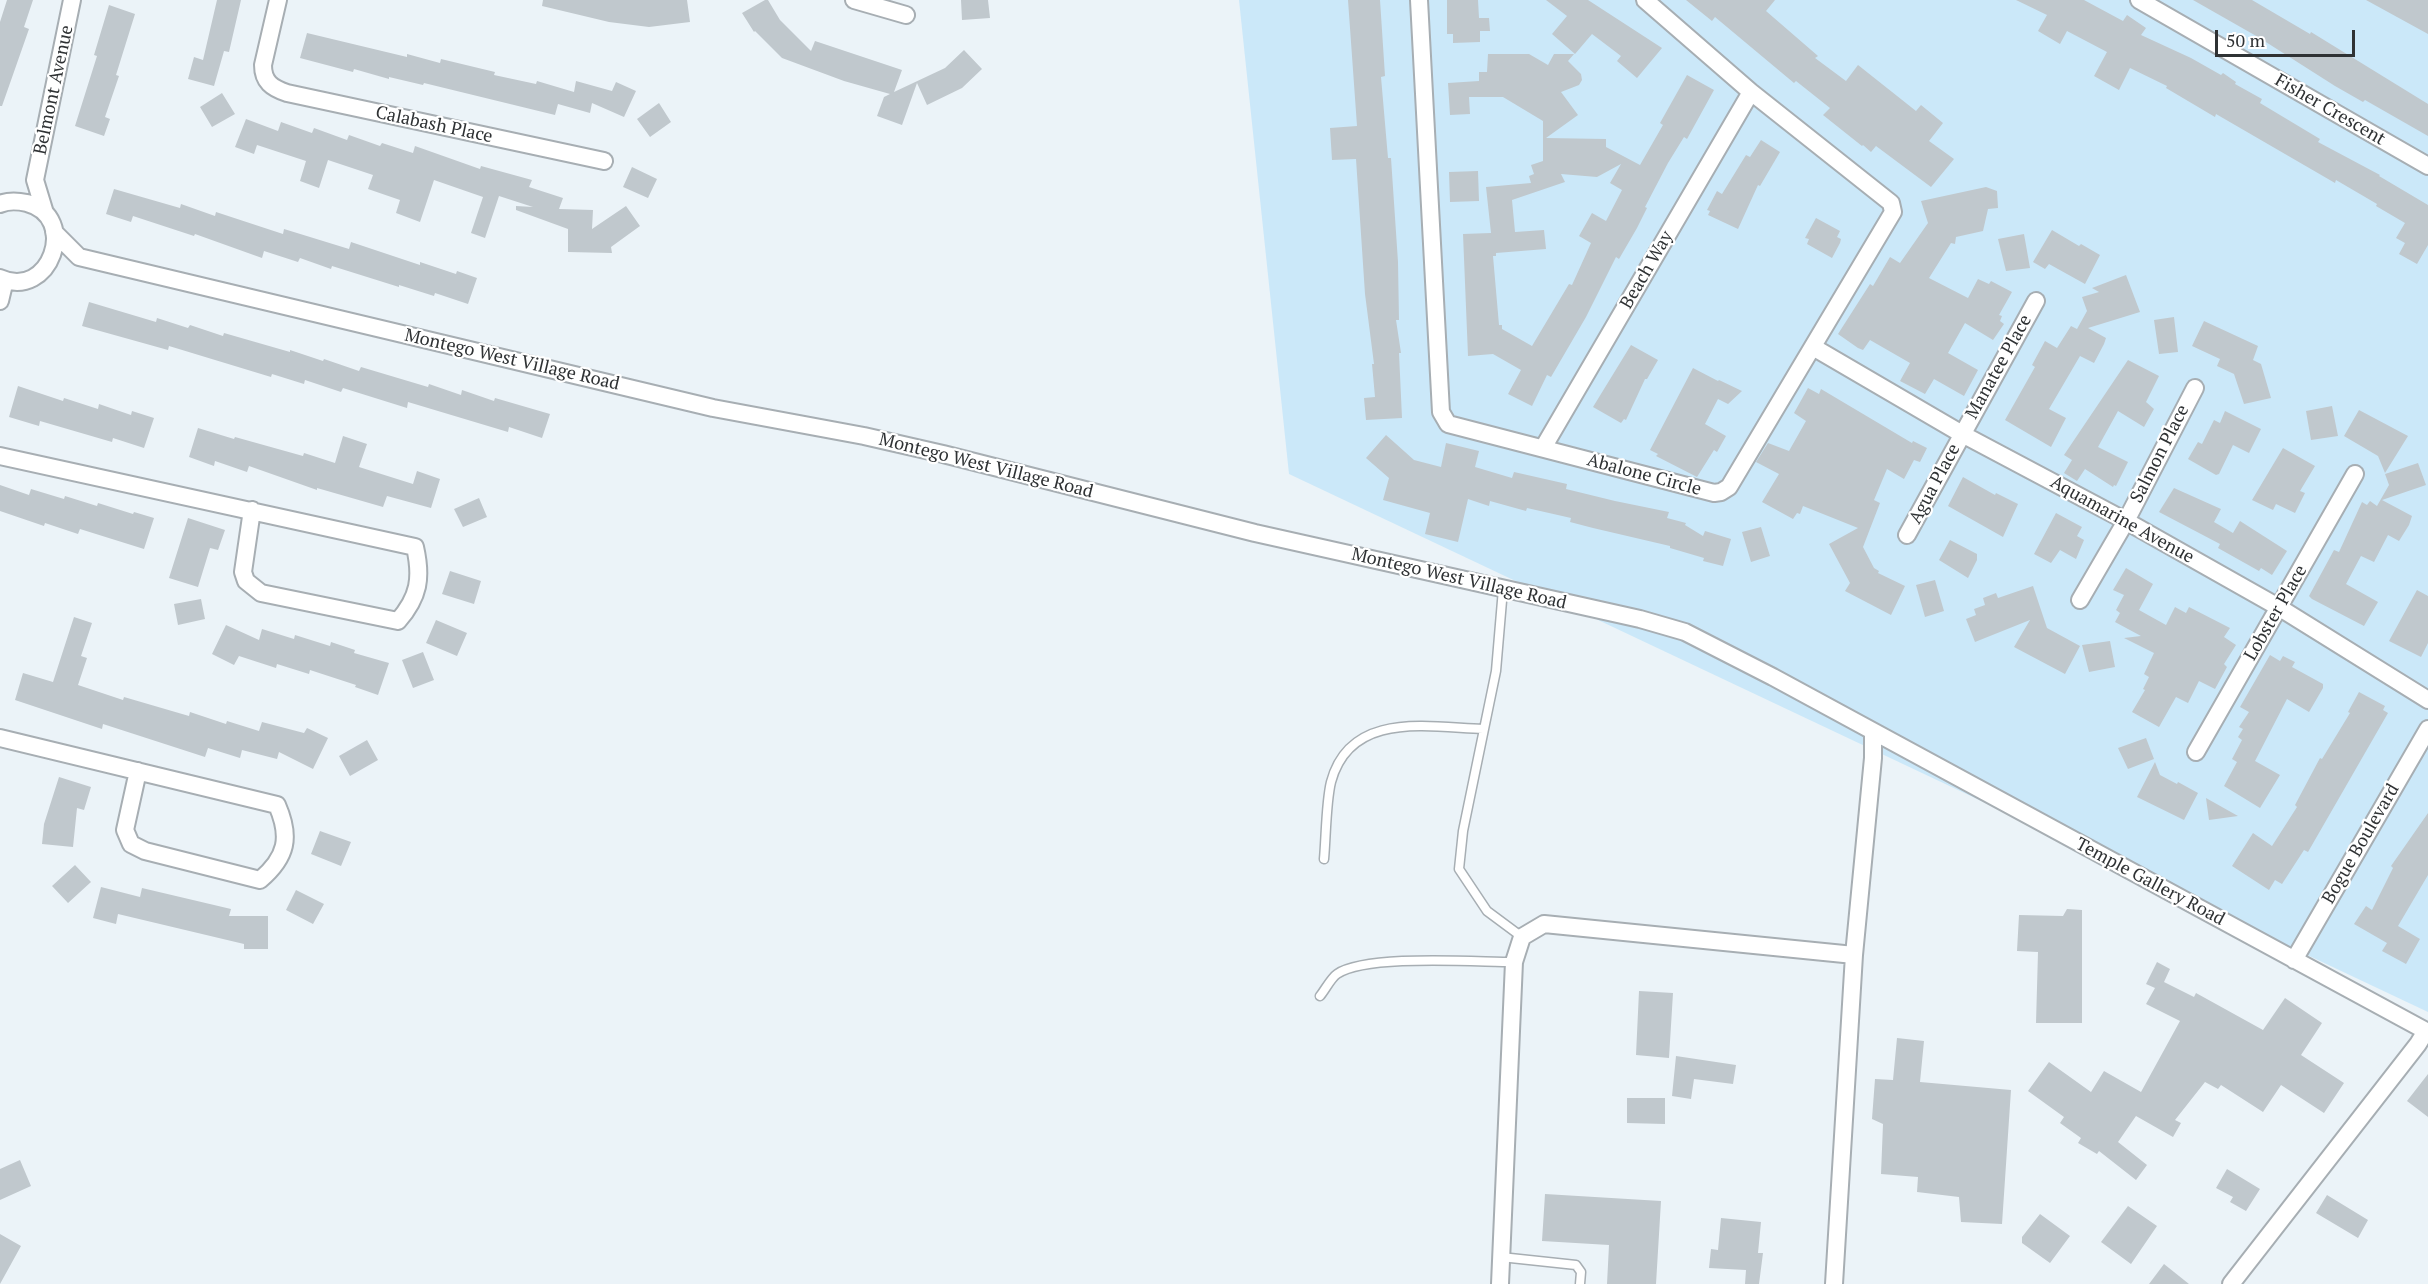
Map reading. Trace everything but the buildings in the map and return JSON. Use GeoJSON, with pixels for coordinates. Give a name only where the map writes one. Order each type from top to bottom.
{"type":"FeatureCollection","features":[{"type":"Feature","properties":{"kind":"street","name":"Belmont Avenue"},"geometry":{"type":"LineString","coordinates":[[35,180],[72,0]]}},
{"type":"Feature","properties":{"kind":"street","name":"Calabash Place"},"geometry":{"type":"LineString","coordinates":[[278,0],[263,65],[263,75],[273,88],[287,93],[604,161]]}},
{"type":"Feature","properties":{"kind":"street"},"geometry":{"type":"LineString","coordinates":[[854,0],[906,15]]}},
{"type":"Feature","properties":{"kind":"street","name":"Abalone Circle"},"geometry":{"type":"LineString","coordinates":[[1419,0],[1441,412],[1448,424],[1713,493],[1721,492],[1729,488],[1893,212],[1893,208],[1891,203],[1751,92],[1645,0]]}},
{"type":"Feature","properties":{"kind":"street","name":"Fisher Crescent"},"geometry":{"type":"LineString","coordinates":[[2139,0],[2428,166]]}},
{"type":"Feature","properties":{"kind":"street","name":"Beach Way"},"geometry":{"type":"LineString","coordinates":[[1544,448],[1751,92]]}},
{"type":"Feature","properties":{"kind":"street"},"geometry":{"type":"LineString","coordinates":[[0,301],[2,279],[20,281],[34,277],[46,268],[53,255],[56,241],[53,226],[45,213],[35,180],[2,203]]}},
{"type":"Feature","properties":{"kind":"street"},"geometry":{"type":"LineString","coordinates":[[2,203],[18,201],[33,205],[45,213]]}},
{"type":"Feature","properties":{"kind":"street"},"geometry":{"type":"LineString","coordinates":[[40,272],[79,257],[54,232]]}},
{"type":"Feature","properties":{"kind":"street","name":"Montego West Village Road"},"geometry":{"type":"LineString","coordinates":[[79,257],[713,408],[864,436],[1255,533],[1640,619],[1685,632],[1782,682],[1873,733]]}},
{"type":"Feature","properties":{"kind":"street","name":"Manatee Place"},"geometry":{"type":"LineString","coordinates":[[1962,434],[2036,301]]}},
{"type":"Feature","properties":{"kind":"street","name":"Aquamarine Avenue"},"geometry":{"type":"LineString","coordinates":[[1813,347],[1962,434],[2126,521],[2280,608],[2428,700]]}},
{"type":"Feature","properties":{"kind":"street","name":"Salmon Place"},"geometry":{"type":"LineString","coordinates":[[2080,600],[2126,521],[2195,388]]}},
{"type":"Feature","properties":{"kind":"street","name":"Agua Place"},"geometry":{"type":"LineString","coordinates":[[1907,535],[1962,434]]}},
{"type":"Feature","properties":{"kind":"street"},"geometry":{"type":"LineString","coordinates":[[0,456],[252,510],[416,547],[420,567],[418,588],[410,607],[398,621],[261,593],[246,581],[243,572],[252,510]]}},
{"type":"Feature","properties":{"kind":"street","name":"Lobster Place"},"geometry":{"type":"LineString","coordinates":[[2196,752],[2355,474]]}},
{"type":"Feature","properties":{"kind":"street","name":"Bogue Boulevard"},"geometry":{"type":"LineString","coordinates":[[2294,960],[2428,729]]}},
{"type":"Feature","properties":{"kind":"street"},"geometry":{"type":"LineString","coordinates":[[1834,1284],[1854,955],[1873,758],[1873,733]]}},
{"type":"Feature","properties":{"kind":"street","name":"Temple Gallery Road"},"geometry":{"type":"LineString","coordinates":[[1873,733],[2427,1031]]}},
{"type":"Feature","properties":{"kind":"street"},"geometry":{"type":"LineString","coordinates":[[0,738],[277,804],[284,820],[285,837],[282,854],[273,869],[260,880],[145,851],[131,844],[125,830],[138,771]]}},
{"type":"Feature","properties":{"kind":"street"},"geometry":{"type":"LineString","coordinates":[[1500,1284],[1514,963],[1522,937],[1544,924],[1854,955]]}},
{"type":"Feature","properties":{"kind":"street"},"geometry":{"type":"LineString","coordinates":[[2231,1284],[2427,1031]]}},
{"type":"Feature","properties":{"kind":"lane"},"geometry":{"type":"LineString","coordinates":[[1503,589],[1496,671],[1463,831],[1458,869],[1487,911],[1522,937]]}},
{"type":"Feature","properties":{"kind":"lane"},"geometry":{"type":"LineString","coordinates":[[1324,859],[1331,782],[1347,747],[1378,730],[1402,726],[1483,729]]}},
{"type":"Feature","properties":{"kind":"lane"},"geometry":{"type":"LineString","coordinates":[[1320,996],[1336,974],[1364,964],[1514,963]]}},
{"type":"Feature","properties":{"kind":"lane"},"geometry":{"type":"LineString","coordinates":[[1501,1257],[1576,1266],[1581,1272],[1580,1284]]}},
{"type":"Feature","properties":{"kind":"shaded area"},"geometry":{"type":"Polygon","coordinates":[[[1239,0],[2428,0],[2428,1012],[1289,474],[1239,0]]]}}]}
